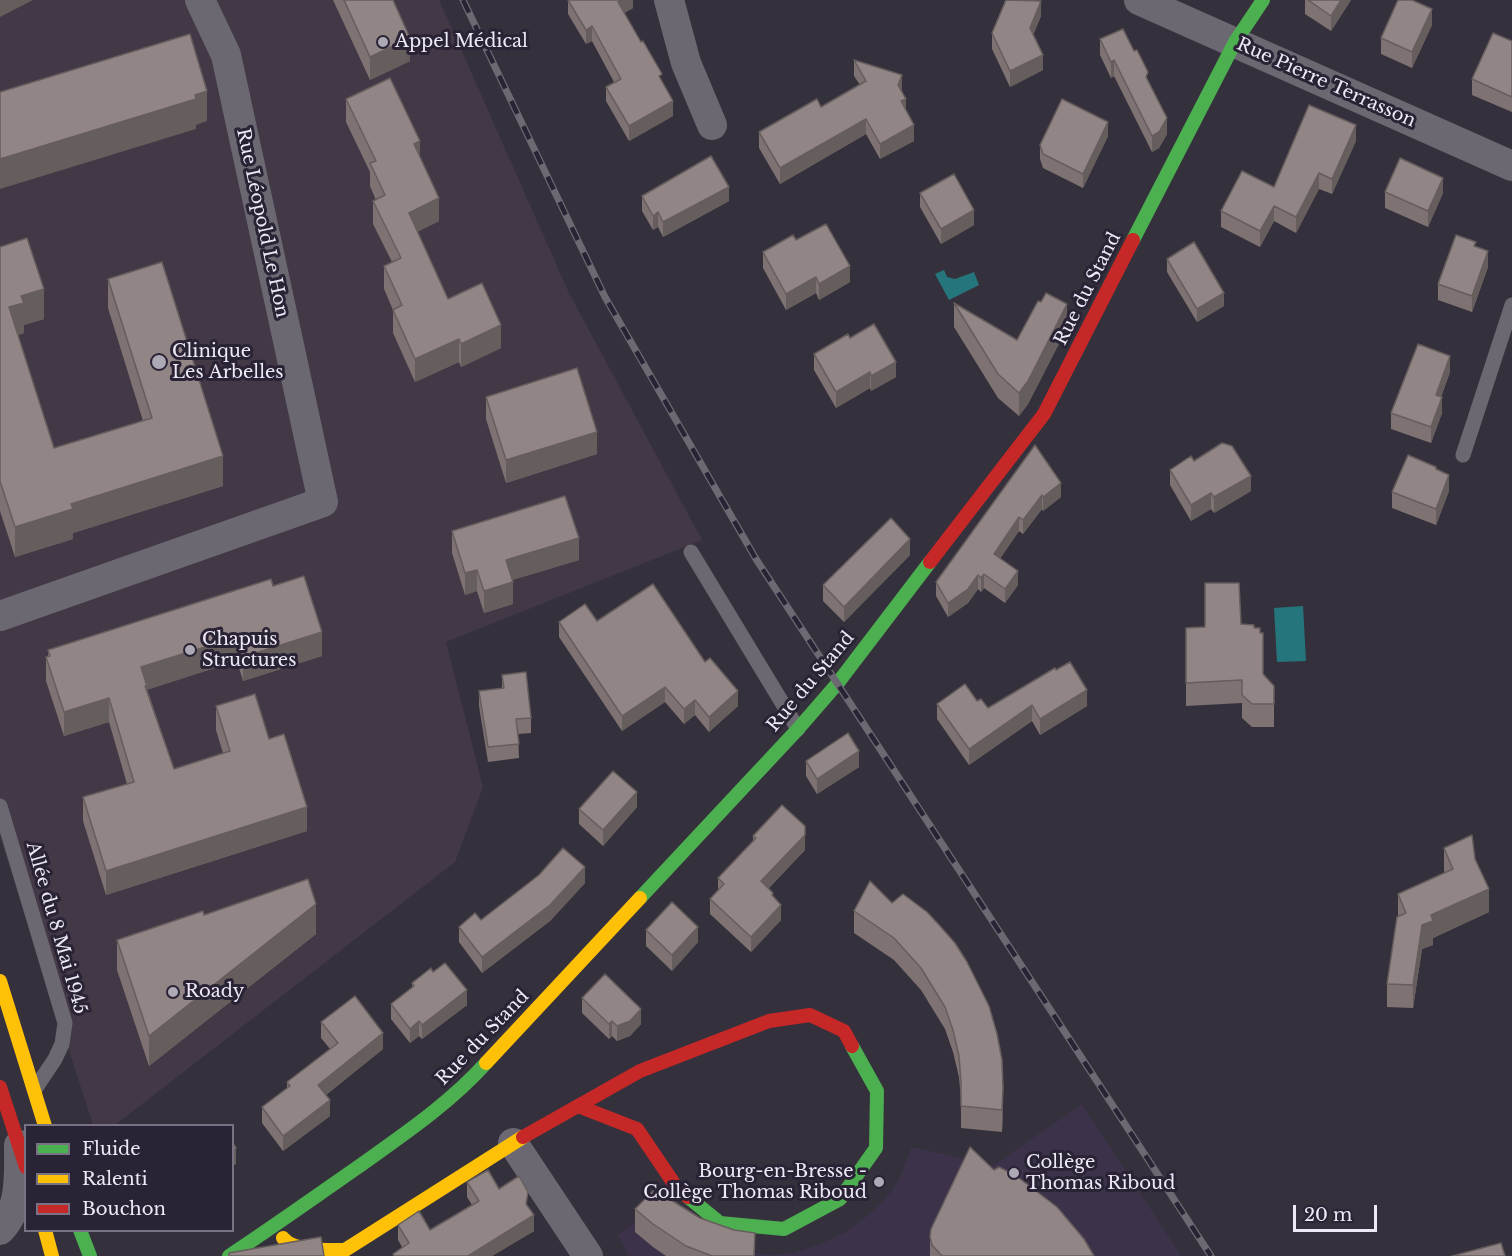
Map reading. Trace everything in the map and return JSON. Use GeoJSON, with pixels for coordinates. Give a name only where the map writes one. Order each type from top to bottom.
{"type":"FeatureCollection","features":[{"type":"Feature","properties":{"kind":"street","name":"Rue Léopold Le Hon"},"geometry":{"type":"LineString","coordinates":[[0,616],[323,502],[226,55],[200,0]]}},
{"type":"Feature","properties":{"kind":"street"},"geometry":{"type":"LineString","coordinates":[[669,0],[686,63],[712,125]]}},
{"type":"Feature","properties":{"kind":"street","name":"Rue Pierre Terrasson"},"geometry":{"type":"LineString","coordinates":[[1139,0],[1512,166]]}},
{"type":"Feature","properties":{"kind":"street","name":"Rue du Stand"},"geometry":{"type":"LineString","coordinates":[[229,1256],[402,1136],[466,1086],[798,729],[837,684],[1044,414],[1235,42],[1263,0]]}},
{"type":"Feature","properties":{"kind":"street"},"geometry":{"type":"LineString","coordinates":[[0,981],[45,1124]]}},
{"type":"Feature","properties":{"kind":"street"},"geometry":{"type":"LineString","coordinates":[[275,1226],[287,1243],[315,1250],[345,1250],[513,1143],[578,1106],[640,1071],[769,1021],[810,1015],[844,1031],[877,1092],[876,1148],[840,1199],[784,1229],[720,1223],[677,1188],[638,1129],[578,1106]]}},
{"type":"Feature","properties":{"kind":"street"},"geometry":{"type":"LineString","coordinates":[[0,1087],[22,1156],[15,1207],[0,1230]]}},
{"type":"Feature","properties":{"kind":"street"},"geometry":{"type":"LineString","coordinates":[[513,1143],[588,1256]]}},
{"type":"Feature","properties":{"kind":"street"},"geometry":{"type":"LineString","coordinates":[[46,1232],[52,1256]]}},
{"type":"Feature","properties":{"kind":"street"},"geometry":{"type":"LineString","coordinates":[[81,1232],[90,1256]]}},
{"type":"Feature","properties":{"kind":"lane"},"geometry":{"type":"LineString","coordinates":[[1463,455],[1512,305]]}},
{"type":"Feature","properties":{"kind":"lane"},"geometry":{"type":"LineString","coordinates":[[691,552],[798,729]]}},
{"type":"Feature","properties":{"kind":"lane","name":"Allée du 8 Mai 1945"},"geometry":{"type":"LineString","coordinates":[[0,806],[64,1023],[62,1044],[34,1092]]}},
{"type":"Feature","properties":{"kind":"shaded area"},"geometry":{"type":"Polygon","coordinates":[[[0,0],[439,0],[569,293],[702,540],[446,642],[483,787],[455,862],[116,1124],[93,1124],[0,837],[0,0]]]}},
{"type":"Feature","properties":{"kind":"shaded area","name":"Collège Thomas Riboud"},"geometry":{"type":"Polygon","coordinates":[[[1082,1104],[1181,1256],[629,1256],[618,1235],[657,1206],[723,1250],[772,1255],[794,1253],[846,1232],[872,1212],[899,1180],[912,1147],[993,1166],[1082,1104]]]}},
{"type":"Feature","properties":{"kind":"water"},"geometry":{"type":"Polygon","coordinates":[[[944,270],[947,277],[955,279],[974,272],[979,285],[949,300],[935,274],[944,270]]]}},
{"type":"Feature","properties":{"kind":"water"},"geometry":{"type":"Polygon","coordinates":[[[1303,606],[1306,661],[1277,662],[1274,608],[1303,606]]]}},
{"type":"Feature","properties":{"kind":"building"},"geometry":{"type":"Polygon","coordinates":[[[344,0],[393,0],[410,38],[370,57],[344,0]]]}},
{"type":"Feature","properties":{"kind":"building"},"geometry":{"type":"Polygon","coordinates":[[[568,0],[621,0],[618,2],[662,74],[659,76],[673,101],[629,126],[606,87],[621,79],[592,26],[586,30],[568,0]]]}},
{"type":"Feature","properties":{"kind":"building"},"geometry":{"type":"Polygon","coordinates":[[[1006,0],[1041,1],[1030,28],[1043,55],[1010,71],[992,33],[1006,0]]]}},
{"type":"Feature","properties":{"kind":"building"},"geometry":{"type":"Polygon","coordinates":[[[1308,0],[1341,0],[1331,16],[1308,0]]]}},
{"type":"Feature","properties":{"kind":"building"},"geometry":{"type":"Polygon","coordinates":[[[1398,0],[1412,0],[1432,9],[1412,52],[1381,38],[1398,0]]]}},
{"type":"Feature","properties":{"kind":"building"},"geometry":{"type":"Polygon","coordinates":[[[1123,29],[1148,72],[1146,77],[1167,118],[1159,132],[1152,136],[1114,60],[1111,62],[1100,39],[1123,29]]]}},
{"type":"Feature","properties":{"kind":"building"},"geometry":{"type":"Polygon","coordinates":[[[1493,33],[1512,41],[1512,97],[1472,79],[1493,33]]]}},
{"type":"Feature","properties":{"kind":"building"},"geometry":{"type":"Polygon","coordinates":[[[190,34],[207,91],[195,95],[196,99],[0,159],[0,92],[190,34]]]}},
{"type":"Feature","properties":{"kind":"building"},"geometry":{"type":"Polygon","coordinates":[[[854,60],[902,75],[898,85],[906,99],[901,101],[914,125],[880,144],[866,119],[780,168],[759,132],[817,99],[821,107],[866,81],[854,60]]]}},
{"type":"Feature","properties":{"kind":"building"},"geometry":{"type":"Polygon","coordinates":[[[390,78],[420,141],[414,144],[439,198],[409,213],[448,299],[482,283],[501,325],[461,344],[459,339],[415,359],[393,310],[402,305],[384,266],[401,258],[373,201],[385,195],[370,163],[376,161],[346,99],[390,78]]]}},
{"type":"Feature","properties":{"kind":"building"},"geometry":{"type":"Polygon","coordinates":[[[1062,99],[1108,122],[1083,174],[1043,154],[1040,145],[1062,99]]]}},
{"type":"Feature","properties":{"kind":"building"},"geometry":{"type":"Polygon","coordinates":[[[1309,105],[1356,125],[1332,179],[1319,173],[1296,217],[1274,206],[1260,231],[1221,211],[1242,171],[1274,187],[1309,105]]]}},
{"type":"Feature","properties":{"kind":"building"},"geometry":{"type":"Polygon","coordinates":[[[711,156],[729,187],[663,222],[658,212],[653,216],[642,196],[711,156]]]}},
{"type":"Feature","properties":{"kind":"building"},"geometry":{"type":"Polygon","coordinates":[[[1400,158],[1443,178],[1428,211],[1385,192],[1400,158]]]}},
{"type":"Feature","properties":{"kind":"building"},"geometry":{"type":"Polygon","coordinates":[[[954,174],[974,210],[941,229],[920,193],[954,174]]]}},
{"type":"Feature","properties":{"kind":"building"},"geometry":{"type":"Polygon","coordinates":[[[826,224],[850,266],[819,284],[816,277],[786,294],[763,252],[793,235],[796,240],[826,224]]]}},
{"type":"Feature","properties":{"kind":"building"},"geometry":{"type":"Polygon","coordinates":[[[1456,235],[1476,242],[1474,246],[1488,251],[1472,296],[1438,284],[1456,235]]]}},
{"type":"Feature","properties":{"kind":"building"},"geometry":{"type":"Polygon","coordinates":[[[27,238],[44,289],[21,296],[24,303],[9,307],[54,448],[152,418],[108,279],[162,262],[223,456],[71,504],[73,509],[15,527],[0,481],[0,247],[27,238]]]}},
{"type":"Feature","properties":{"kind":"building"},"geometry":{"type":"Polygon","coordinates":[[[1194,242],[1224,293],[1197,309],[1167,259],[1194,242]]]}},
{"type":"Feature","properties":{"kind":"building"},"geometry":{"type":"Polygon","coordinates":[[[1046,293],[1067,304],[1028,381],[1019,393],[998,374],[954,303],[1017,340],[1038,301],[1041,302],[1046,293]]]}},
{"type":"Feature","properties":{"kind":"building"},"geometry":{"type":"Polygon","coordinates":[[[874,324],[896,362],[871,376],[870,372],[836,392],[814,354],[848,334],[850,338],[874,324]]]}},
{"type":"Feature","properties":{"kind":"building"},"geometry":{"type":"Polygon","coordinates":[[[1418,344],[1450,356],[1436,395],[1442,397],[1431,427],[1391,413],[1418,344]]]}},
{"type":"Feature","properties":{"kind":"building"},"geometry":{"type":"Polygon","coordinates":[[[577,368],[597,432],[506,460],[486,397],[577,368]]]}},
{"type":"Feature","properties":{"kind":"building"},"geometry":{"type":"Polygon","coordinates":[[[1222,443],[1232,446],[1251,476],[1214,497],[1211,493],[1191,505],[1170,470],[1191,456],[1194,461],[1222,443]]]}},
{"type":"Feature","properties":{"kind":"building"},"geometry":{"type":"Polygon","coordinates":[[[1035,445],[1061,483],[1043,497],[1042,495],[1023,520],[1019,517],[994,554],[1018,571],[1005,589],[984,574],[981,578],[978,575],[968,589],[948,603],[936,582],[1035,445]]]}},
{"type":"Feature","properties":{"kind":"building"},"geometry":{"type":"Polygon","coordinates":[[[1408,455],[1449,475],[1436,509],[1392,492],[1408,455]]]}},
{"type":"Feature","properties":{"kind":"building"},"geometry":{"type":"Polygon","coordinates":[[[565,496],[579,538],[506,560],[513,582],[484,591],[477,570],[465,573],[452,531],[565,496]]]}},
{"type":"Feature","properties":{"kind":"building"},"geometry":{"type":"Polygon","coordinates":[[[891,518],[910,539],[844,607],[823,585],[891,518]]]}},
{"type":"Feature","properties":{"kind":"building"},"geometry":{"type":"Polygon","coordinates":[[[304,576],[322,632],[243,657],[237,637],[141,667],[147,686],[145,686],[174,769],[230,751],[216,706],[255,694],[269,739],[284,734],[307,807],[106,871],[83,797],[134,782],[109,698],[64,712],[46,657],[50,656],[48,650],[271,579],[273,586],[304,576]]]}},
{"type":"Feature","properties":{"kind":"building"},"geometry":{"type":"Polygon","coordinates":[[[1205,583],[1239,583],[1241,624],[1254,625],[1254,628],[1260,628],[1260,633],[1263,633],[1263,674],[1274,686],[1274,704],[1252,704],[1242,695],[1242,680],[1186,683],[1186,628],[1205,627],[1205,583]]]}},
{"type":"Feature","properties":{"kind":"building"},"geometry":{"type":"Polygon","coordinates":[[[653,584],[705,662],[710,658],[738,691],[709,717],[695,700],[684,709],[665,687],[622,716],[559,622],[585,604],[597,621],[653,584]]]}},
{"type":"Feature","properties":{"kind":"building"},"geometry":{"type":"Polygon","coordinates":[[[1070,662],[1087,690],[1040,719],[1032,705],[969,749],[937,704],[965,684],[977,701],[981,699],[988,708],[1055,668],[1056,670],[1070,662]]]}},
{"type":"Feature","properties":{"kind":"building"},"geometry":{"type":"Polygon","coordinates":[[[526,672],[531,718],[516,719],[519,744],[488,747],[479,691],[504,688],[502,675],[526,672]]]}},
{"type":"Feature","properties":{"kind":"building"},"geometry":{"type":"Polygon","coordinates":[[[848,733],[859,751],[817,779],[806,761],[848,733]]]}},
{"type":"Feature","properties":{"kind":"building"},"geometry":{"type":"Polygon","coordinates":[[[613,771],[637,792],[603,830],[579,809],[613,771]]]}},
{"type":"Feature","properties":{"kind":"building"},"geometry":{"type":"Polygon","coordinates":[[[782,805],[805,826],[805,835],[761,881],[781,905],[751,937],[710,899],[724,884],[718,878],[756,838],[753,836],[782,805]]]}},
{"type":"Feature","properties":{"kind":"building"},"geometry":{"type":"Polygon","coordinates":[[[1472,835],[1475,859],[1489,889],[1431,915],[1433,921],[1422,925],[1413,985],[1387,984],[1397,917],[1406,913],[1398,894],[1453,869],[1444,848],[1472,835]]]}},
{"type":"Feature","properties":{"kind":"building"},"geometry":{"type":"Polygon","coordinates":[[[563,848],[585,867],[550,905],[482,957],[459,927],[475,913],[481,920],[539,875],[563,848]]]}},
{"type":"Feature","properties":{"kind":"building"},"geometry":{"type":"Polygon","coordinates":[[[308,879],[316,904],[149,1036],[117,940],[203,911],[204,915],[308,879]]]}},
{"type":"Feature","properties":{"kind":"building"},"geometry":{"type":"Polygon","coordinates":[[[870,881],[892,903],[903,894],[927,912],[955,943],[967,962],[989,1006],[997,1034],[1002,1060],[1002,1110],[961,1106],[959,1056],[945,1007],[921,968],[894,938],[854,911],[870,881]]]}},
{"type":"Feature","properties":{"kind":"building"},"geometry":{"type":"Polygon","coordinates":[[[672,902],[698,927],[672,955],[646,930],[672,902]]]}},
{"type":"Feature","properties":{"kind":"building"},"geometry":{"type":"Polygon","coordinates":[[[445,963],[467,990],[422,1025],[419,1021],[410,1029],[391,1004],[414,986],[412,983],[431,968],[433,972],[445,963]]]}},
{"type":"Feature","properties":{"kind":"building"},"geometry":{"type":"Polygon","coordinates":[[[605,974],[641,1009],[630,1021],[617,1026],[612,1021],[609,1024],[582,998],[605,974]]]}},
{"type":"Feature","properties":{"kind":"building"},"geometry":{"type":"Polygon","coordinates":[[[355,996],[383,1033],[318,1085],[330,1100],[283,1136],[262,1107],[290,1086],[287,1082],[338,1043],[321,1022],[355,996]]]}},
{"type":"Feature","properties":{"kind":"building"},"geometry":{"type":"Polygon","coordinates":[[[970,1147],[994,1170],[999,1167],[1015,1175],[1057,1207],[1084,1239],[1094,1256],[942,1256],[932,1245],[931,1229],[970,1147]]]}},
{"type":"Feature","properties":{"kind":"building"},"geometry":{"type":"Polygon","coordinates":[[[488,1170],[499,1189],[519,1176],[528,1192],[526,1204],[534,1215],[468,1256],[394,1256],[393,1254],[409,1243],[398,1225],[419,1211],[430,1230],[479,1201],[467,1182],[488,1170]]]}},
{"type":"Feature","properties":{"kind":"building"},"geometry":{"type":"Polygon","coordinates":[[[657,1187],[671,1200],[700,1218],[734,1230],[755,1233],[754,1256],[712,1256],[686,1246],[653,1224],[635,1209],[657,1187]]]}},
{"type":"Feature","properties":{"kind":"building"},"geometry":{"type":"Polygon","coordinates":[[[321,1237],[324,1256],[229,1256],[229,1253],[321,1237]]]}},
{"type":"Feature","properties":{"kind":"building"},"geometry":{"type":"Polygon","coordinates":[[[1501,1243],[1505,1256],[1452,1256],[1501,1243]]]}},
{"type":"Feature","properties":{"kind":"railway"},"geometry":{"type":"LineString","coordinates":[[463,0],[605,297],[756,559],[1211,1256]]}},
{"type":"Feature","properties":{"kind":"traffic: fast"},"geometry":{"type":"LineString","coordinates":[[1133,240],[1235,42],[1263,0]]}},
{"type":"Feature","properties":{"kind":"traffic: fast"},"geometry":{"type":"LineString","coordinates":[[640,898],[837,684],[930,562]]}},
{"type":"Feature","properties":{"kind":"traffic: fast"},"geometry":{"type":"LineString","coordinates":[[688,1197],[720,1223],[784,1229],[840,1199],[876,1148],[877,1091],[852,1046]]}},
{"type":"Feature","properties":{"kind":"traffic: fast"},"geometry":{"type":"LineString","coordinates":[[229,1256],[409,1131],[457,1092],[486,1063]]}},
{"type":"Feature","properties":{"kind":"traffic: fast"},"geometry":{"type":"LineString","coordinates":[[81,1232],[90,1256]]}},
{"type":"Feature","properties":{"kind":"traffic: slow"},"geometry":{"type":"LineString","coordinates":[[486,1063],[640,898]]}},
{"type":"Feature","properties":{"kind":"traffic: slow"},"geometry":{"type":"LineString","coordinates":[[0,981],[44,1124]]}},
{"type":"Feature","properties":{"kind":"traffic: slow"},"geometry":{"type":"LineString","coordinates":[[283,1238],[288,1243],[303,1248],[345,1250],[523,1137]]}},
{"type":"Feature","properties":{"kind":"traffic: slow"},"geometry":{"type":"LineString","coordinates":[[46,1232],[52,1256]]}},
{"type":"Feature","properties":{"kind":"traffic: jam"},"geometry":{"type":"LineString","coordinates":[[930,562],[1044,414],[1133,240]]}},
{"type":"Feature","properties":{"kind":"traffic: jam"},"geometry":{"type":"LineString","coordinates":[[523,1137],[640,1071],[769,1021],[810,1015],[844,1031],[852,1046]]}},
{"type":"Feature","properties":{"kind":"traffic: jam"},"geometry":{"type":"LineString","coordinates":[[0,1087],[24,1161]]}},
{"type":"Feature","properties":{"kind":"traffic: jam"},"geometry":{"type":"LineString","coordinates":[[578,1106],[637,1129],[677,1188],[688,1197]]}},
{"type":"Feature","properties":{"kind":"place","name":"Appel Médical"},"geometry":{"type":"Point","coordinates":[383,42]}},
{"type":"Feature","properties":{"kind":"place","name":"Clinique Les Arbelles"},"geometry":{"type":"Point","coordinates":[159,362]}},
{"type":"Feature","properties":{"kind":"place","name":"Chapuis Structures"},"geometry":{"type":"Point","coordinates":[190,650]}},
{"type":"Feature","properties":{"kind":"place","name":"Roady"},"geometry":{"type":"Point","coordinates":[173,992]}},
{"type":"Feature","properties":{"kind":"place","name":"Collège Thomas Riboud"},"geometry":{"type":"Point","coordinates":[1014,1173]}},
{"type":"Feature","properties":{"kind":"place","name":"Bourg-en-Bresse - Collège Thomas Riboud"},"geometry":{"type":"Point","coordinates":[879,1182]}}]}
